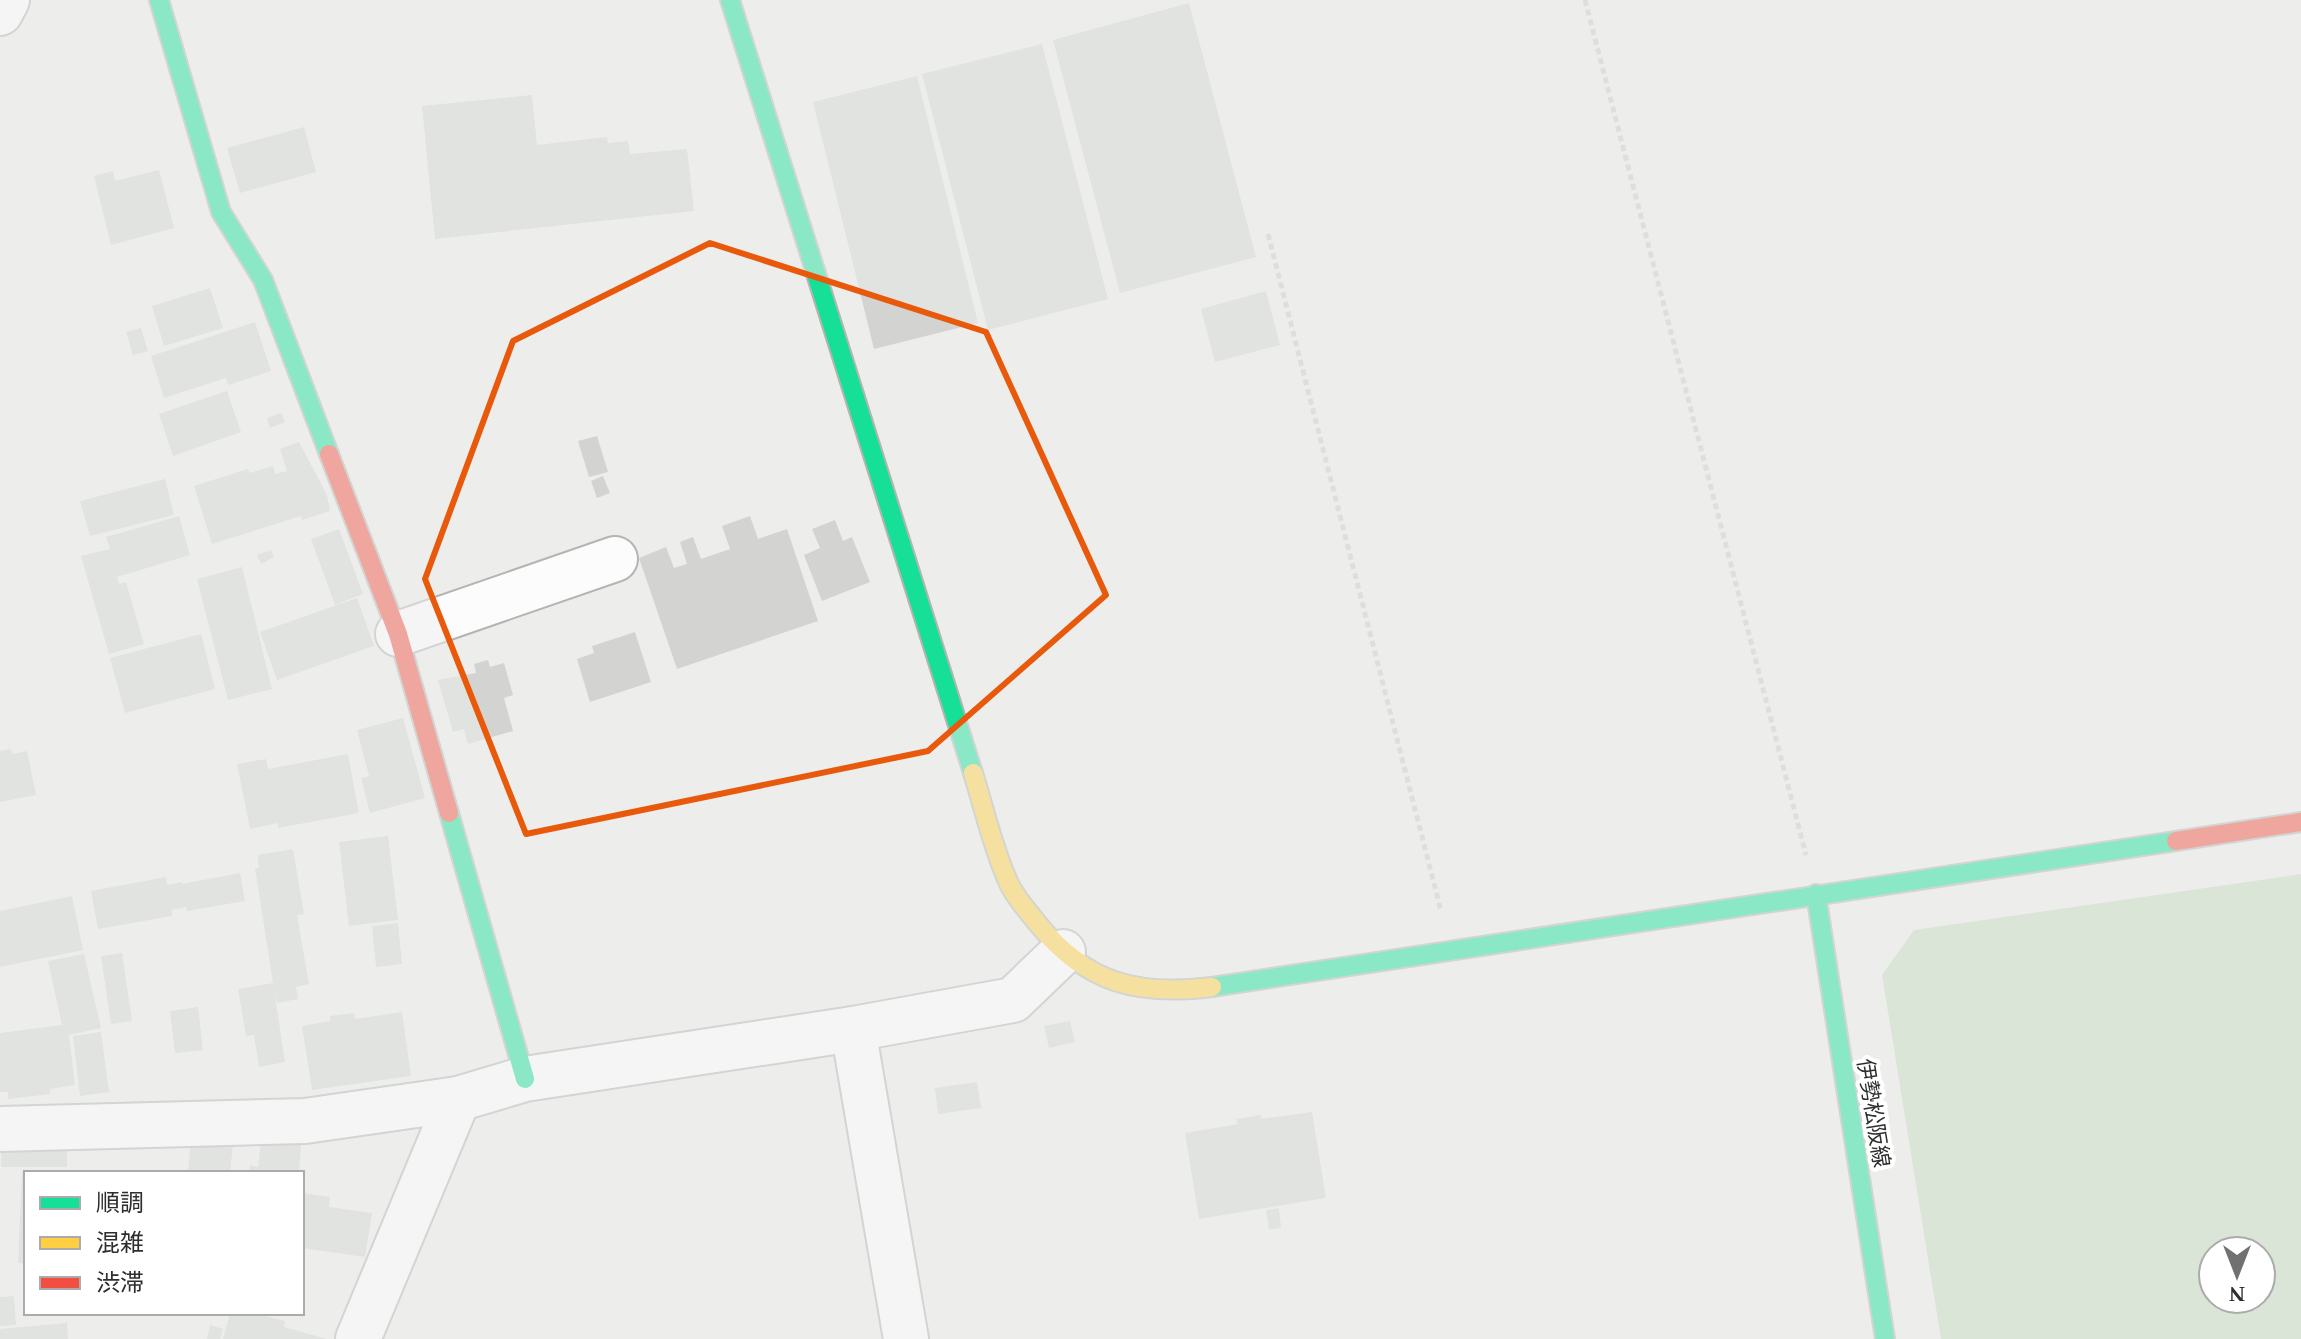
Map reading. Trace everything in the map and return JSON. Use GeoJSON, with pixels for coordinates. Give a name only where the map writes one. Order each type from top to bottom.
{"type":"FeatureCollection","features":[{"type":"Feature","properties":{"kind":"street"},"geometry":{"type":"LineString","coordinates":[[0,13],[7,0]]}},
{"type":"Feature","properties":{"kind":"street"},"geometry":{"type":"LineString","coordinates":[[159,0],[221,212],[263,280],[398,634],[525,1079]]}},
{"type":"Feature","properties":{"kind":"street"},"geometry":{"type":"LineString","coordinates":[[730,0],[1007,880],[1030,918],[1063,952],[1095,973],[1128,987],[1168,991],[1233,985],[2301,822]]}},
{"type":"Feature","properties":{"kind":"street"},"geometry":{"type":"LineString","coordinates":[[398,634],[615,559]]}},
{"type":"Feature","properties":{"kind":"street","name":"伊勢松阪線"},"geometry":{"type":"LineString","coordinates":[[1816,894],[1885,1339]]}},
{"type":"Feature","properties":{"kind":"street"},"geometry":{"type":"LineString","coordinates":[[0,1129],[305,1121],[458,1099],[525,1079],[853,1029],[1013,1000],[1063,952]]}},
{"type":"Feature","properties":{"kind":"street"},"geometry":{"type":"LineString","coordinates":[[853,1029],[906,1339]]}},
{"type":"Feature","properties":{"kind":"street"},"geometry":{"type":"LineString","coordinates":[[358,1339],[458,1099]]}},
{"type":"Feature","properties":{"kind":"path"},"geometry":{"type":"LineString","coordinates":[[1585,0],[1816,894]]}},
{"type":"Feature","properties":{"kind":"path"},"geometry":{"type":"LineString","coordinates":[[1268,234],[1451,951]]}},
{"type":"Feature","properties":{"kind":"highlighted area"},"geometry":{"type":"Polygon","coordinates":[[[710,243],[986,332],[1106,595],[928,751],[526,834],[425,579],[513,341],[710,243]]]}},
{"type":"Feature","properties":{"kind":"green space"},"geometry":{"type":"Polygon","coordinates":[[[2301,874],[2301,1339],[1941,1339],[1882,975],[1914,930],[2301,874]]]}},
{"type":"Feature","properties":{"kind":"building"},"geometry":{"type":"Polygon","coordinates":[[[1189,3],[1256,257],[1120,293],[1053,40],[1189,3]]]}},
{"type":"Feature","properties":{"kind":"building"},"geometry":{"type":"Polygon","coordinates":[[[1042,44],[1108,299],[988,330],[922,74],[1042,44]]]}},
{"type":"Feature","properties":{"kind":"building"},"geometry":{"type":"Polygon","coordinates":[[[917,76],[978,323],[874,349],[813,102],[917,76]]]}},
{"type":"Feature","properties":{"kind":"building"},"geometry":{"type":"Polygon","coordinates":[[[532,95],[537,145],[607,137],[608,143],[628,141],[630,154],[687,149],[694,211],[435,239],[422,106],[532,95]]]}},
{"type":"Feature","properties":{"kind":"building"},"geometry":{"type":"Polygon","coordinates":[[[304,127],[316,172],[240,193],[227,148],[304,127]]]}},
{"type":"Feature","properties":{"kind":"building"},"geometry":{"type":"Polygon","coordinates":[[[159,170],[174,228],[111,245],[94,176],[113,171],[115,181],[159,170]]]}},
{"type":"Feature","properties":{"kind":"building"},"geometry":{"type":"Polygon","coordinates":[[[210,288],[223,328],[164,346],[152,306],[210,288]]]}},
{"type":"Feature","properties":{"kind":"building"},"geometry":{"type":"Polygon","coordinates":[[[1266,291],[1280,345],[1215,362],[1201,309],[1266,291]]]}},
{"type":"Feature","properties":{"kind":"building"},"geometry":{"type":"Polygon","coordinates":[[[255,322],[271,371],[228,385],[226,378],[164,398],[151,356],[255,322]]]}},
{"type":"Feature","properties":{"kind":"building"},"geometry":{"type":"Polygon","coordinates":[[[141,328],[148,351],[133,355],[126,332],[141,328]]]}},
{"type":"Feature","properties":{"kind":"building"},"geometry":{"type":"Polygon","coordinates":[[[227,391],[241,432],[173,456],[159,414],[227,391]]]}},
{"type":"Feature","properties":{"kind":"building"},"geometry":{"type":"Polygon","coordinates":[[[281,413],[285,422],[270,428],[267,418],[281,413]]]}},
{"type":"Feature","properties":{"kind":"building"},"geometry":{"type":"Polygon","coordinates":[[[597,436],[608,472],[589,477],[578,441],[597,436]]]}},
{"type":"Feature","properties":{"kind":"building"},"geometry":{"type":"Polygon","coordinates":[[[299,442],[327,495],[330,511],[302,520],[301,516],[212,544],[194,486],[248,469],[250,473],[273,466],[275,474],[287,471],[280,449],[299,442]]]}},
{"type":"Feature","properties":{"kind":"building"},"geometry":{"type":"Polygon","coordinates":[[[603,476],[610,493],[597,498],[591,481],[603,476]]]}},
{"type":"Feature","properties":{"kind":"building"},"geometry":{"type":"Polygon","coordinates":[[[165,479],[174,515],[90,536],[80,501],[165,479]]]}},
{"type":"Feature","properties":{"kind":"building"},"geometry":{"type":"Polygon","coordinates":[[[179,516],[190,555],[117,577],[119,584],[126,582],[144,644],[109,654],[81,556],[110,549],[106,537],[179,516]]]}},
{"type":"Feature","properties":{"kind":"building"},"geometry":{"type":"Polygon","coordinates":[[[750,516],[758,539],[787,529],[818,621],[677,669],[639,558],[666,547],[674,568],[687,564],[680,542],[693,537],[701,559],[730,549],[722,526],[750,516]]]}},
{"type":"Feature","properties":{"kind":"building"},"geometry":{"type":"Polygon","coordinates":[[[835,520],[843,541],[852,537],[870,582],[822,601],[804,555],[820,548],[812,529],[835,520]]]}},
{"type":"Feature","properties":{"kind":"building"},"geometry":{"type":"Polygon","coordinates":[[[339,529],[363,594],[335,605],[311,539],[339,529]]]}},
{"type":"Feature","properties":{"kind":"building"},"geometry":{"type":"Polygon","coordinates":[[[271,550],[274,557],[261,564],[257,555],[271,550]]]}},
{"type":"Feature","properties":{"kind":"building"},"geometry":{"type":"Polygon","coordinates":[[[242,567],[272,689],[228,700],[197,579],[242,567]]]}},
{"type":"Feature","properties":{"kind":"building"},"geometry":{"type":"Polygon","coordinates":[[[357,598],[374,646],[277,680],[260,632],[357,598]]]}},
{"type":"Feature","properties":{"kind":"building"},"geometry":{"type":"Polygon","coordinates":[[[635,632],[651,682],[590,702],[577,659],[594,653],[592,646],[635,632]]]}},
{"type":"Feature","properties":{"kind":"building"},"geometry":{"type":"Polygon","coordinates":[[[201,634],[215,689],[125,713],[110,658],[201,634]]]}},
{"type":"Feature","properties":{"kind":"building"},"geometry":{"type":"Polygon","coordinates":[[[488,660],[490,667],[504,663],[513,695],[504,698],[513,731],[468,744],[464,729],[453,732],[438,680],[476,673],[474,664],[488,660]]]}},
{"type":"Feature","properties":{"kind":"building"},"geometry":{"type":"Polygon","coordinates":[[[403,718],[425,798],[370,813],[361,778],[369,776],[357,730],[403,718]]]}},
{"type":"Feature","properties":{"kind":"building"},"geometry":{"type":"Polygon","coordinates":[[[11,749],[12,754],[27,751],[36,795],[0,802],[0,751],[11,749]]]}},
{"type":"Feature","properties":{"kind":"building"},"geometry":{"type":"Polygon","coordinates":[[[348,754],[359,813],[278,828],[278,823],[250,829],[237,764],[266,759],[268,769],[348,754]]]}},
{"type":"Feature","properties":{"kind":"building"},"geometry":{"type":"Polygon","coordinates":[[[388,836],[398,920],[349,926],[339,842],[388,836]]]}},
{"type":"Feature","properties":{"kind":"building"},"geometry":{"type":"Polygon","coordinates":[[[293,849],[304,914],[297,915],[309,984],[296,987],[298,999],[277,1003],[274,989],[285,1062],[259,1067],[254,1035],[246,1036],[238,989],[273,983],[255,868],[259,868],[258,855],[293,849]]]}},
{"type":"Feature","properties":{"kind":"building"},"geometry":{"type":"Polygon","coordinates":[[[240,873],[245,901],[187,911],[186,907],[172,910],[172,916],[98,929],[91,891],[166,877],[167,885],[240,873]]]}},
{"type":"Feature","properties":{"kind":"building"},"geometry":{"type":"Polygon","coordinates":[[[72,896],[83,950],[0,967],[0,911],[72,896]]]}},
{"type":"Feature","properties":{"kind":"building"},"geometry":{"type":"Polygon","coordinates":[[[398,923],[402,964],[376,967],[372,926],[398,923]]]}},
{"type":"Feature","properties":{"kind":"building"},"geometry":{"type":"Polygon","coordinates":[[[122,953],[132,1021],[111,1024],[101,956],[122,953]]]}},
{"type":"Feature","properties":{"kind":"building"},"geometry":{"type":"Polygon","coordinates":[[[84,954],[101,1028],[69,1035],[75,1085],[50,1089],[50,1094],[8,1099],[8,1092],[0,1092],[0,1033],[62,1025],[48,961],[84,954]]]}},
{"type":"Feature","properties":{"kind":"building"},"geometry":{"type":"Polygon","coordinates":[[[198,1007],[203,1050],[175,1053],[170,1011],[198,1007]]]}},
{"type":"Feature","properties":{"kind":"building"},"geometry":{"type":"Polygon","coordinates":[[[402,1012],[411,1076],[312,1090],[302,1026],[330,1021],[330,1016],[354,1013],[355,1019],[402,1012]]]}},
{"type":"Feature","properties":{"kind":"building"},"geometry":{"type":"Polygon","coordinates":[[[1070,1021],[1075,1042],[1049,1048],[1044,1026],[1070,1021]]]}},
{"type":"Feature","properties":{"kind":"building"},"geometry":{"type":"Polygon","coordinates":[[[101,1032],[109,1092],[80,1096],[73,1036],[101,1032]]]}},
{"type":"Feature","properties":{"kind":"building"},"geometry":{"type":"Polygon","coordinates":[[[977,1082],[981,1108],[938,1114],[935,1088],[977,1082]]]}},
{"type":"Feature","properties":{"kind":"building"},"geometry":{"type":"Polygon","coordinates":[[[1312,1112],[1326,1198],[1199,1219],[1185,1133],[1238,1124],[1236,1119],[1312,1112]]]}},
{"type":"Feature","properties":{"kind":"building"},"geometry":{"type":"Polygon","coordinates":[[[191,1138],[233,1143],[230,1171],[188,1171],[191,1138]]]}},
{"type":"Feature","properties":{"kind":"building"},"geometry":{"type":"Polygon","coordinates":[[[1,1141],[67,1142],[67,1167],[1,1167],[1,1141]]]}},
{"type":"Feature","properties":{"kind":"building"},"geometry":{"type":"Polygon","coordinates":[[[261,1141],[301,1145],[299,1171],[249,1171],[250,1165],[258,1167],[261,1141]]]}},
{"type":"Feature","properties":{"kind":"building"},"geometry":{"type":"Polygon","coordinates":[[[22,1171],[24,1171],[24,1264],[18,1263],[22,1171]]]}},
{"type":"Feature","properties":{"kind":"building"},"geometry":{"type":"Polygon","coordinates":[[[304,1193],[330,1197],[329,1207],[372,1213],[365,1257],[304,1248],[304,1193]]]}},
{"type":"Feature","properties":{"kind":"building"},"geometry":{"type":"Polygon","coordinates":[[[1279,1208],[1281,1228],[1269,1229],[1266,1210],[1279,1208]]]}},
{"type":"Feature","properties":{"kind":"building"},"geometry":{"type":"Polygon","coordinates":[[[14,1296],[16,1325],[0,1326],[0,1297],[14,1296]]]}},
{"type":"Feature","properties":{"kind":"building"},"geometry":{"type":"Polygon","coordinates":[[[229,1315],[262,1315],[285,1321],[284,1327],[327,1339],[223,1339],[229,1315]]]}},
{"type":"Feature","properties":{"kind":"building"},"geometry":{"type":"Polygon","coordinates":[[[67,1323],[68,1339],[0,1339],[0,1329],[67,1323]]]}},
{"type":"Feature","properties":{"kind":"building"},"geometry":{"type":"Polygon","coordinates":[[[210,1325],[223,1329],[220,1339],[207,1339],[210,1325]]]}},
{"type":"Feature","properties":{"kind":"traffic: fast"},"geometry":{"type":"LineString","coordinates":[[159,0],[221,212],[263,280],[329,454]]}},
{"type":"Feature","properties":{"kind":"traffic: fast"},"geometry":{"type":"LineString","coordinates":[[730,0],[973,773]]}},
{"type":"Feature","properties":{"kind":"traffic: fast"},"geometry":{"type":"LineString","coordinates":[[449,813],[525,1079]]}},
{"type":"Feature","properties":{"kind":"traffic: fast"},"geometry":{"type":"LineString","coordinates":[[1212,987],[2176,841]]}},
{"type":"Feature","properties":{"kind":"traffic: fast"},"geometry":{"type":"LineString","coordinates":[[1816,894],[1885,1339]]}},
{"type":"Feature","properties":{"kind":"traffic: slow"},"geometry":{"type":"LineString","coordinates":[[973,773],[1010,885],[1025,908],[1057,944],[1095,973],[1137,987],[1212,987]]}},
{"type":"Feature","properties":{"kind":"traffic: jam"},"geometry":{"type":"LineString","coordinates":[[329,454],[398,634],[449,813]]}},
{"type":"Feature","properties":{"kind":"traffic: jam"},"geometry":{"type":"LineString","coordinates":[[2176,841],[2301,822]]}}]}
